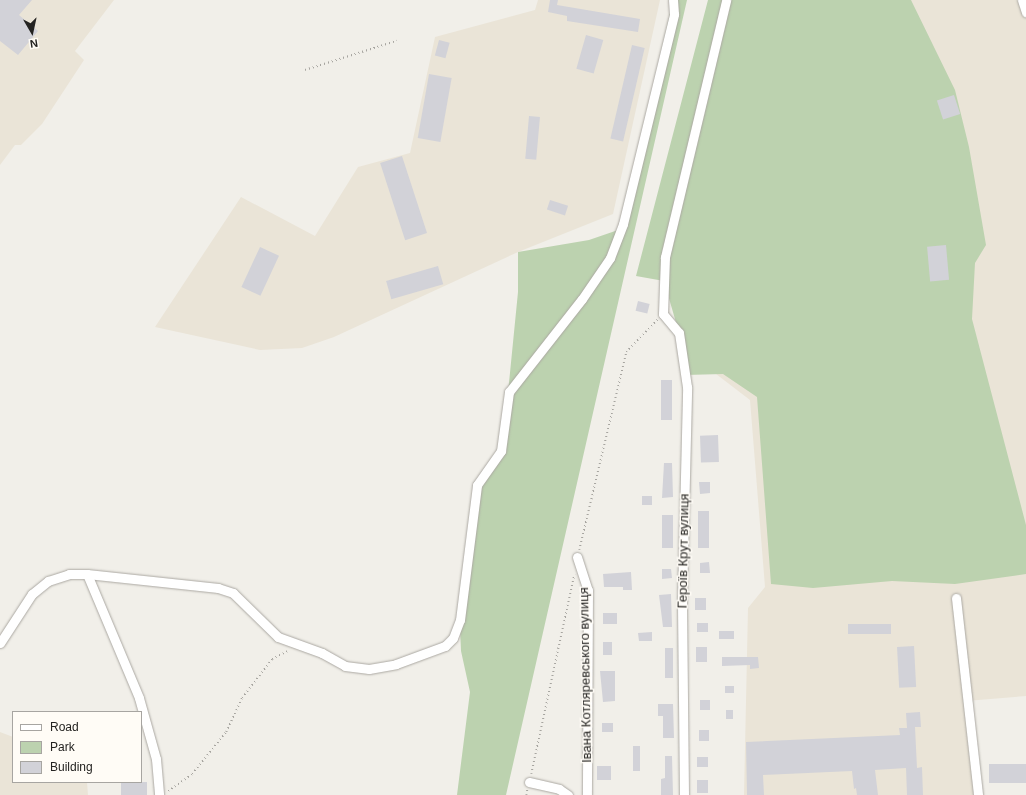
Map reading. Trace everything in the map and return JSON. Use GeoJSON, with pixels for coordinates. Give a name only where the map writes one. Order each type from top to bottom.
{"type":"FeatureCollection","features":[{"type":"Feature","properties":{"kind":"street"},"geometry":{"type":"LineString","coordinates":[[0,642],[32,594],[48,581],[69,574],[87,574],[218,588],[233,593],[243,601],[278,637],[299,646],[322,653],[345,666],[369,669],[396,664],[445,646],[454,638],[460,620],[478,486],[501,451],[509,392],[582,299],[610,258],[623,224],[674,14],[673,0]]}},
{"type":"Feature","properties":{"kind":"street"},"geometry":{"type":"LineString","coordinates":[[663,314],[665,257],[726,0]]}},
{"type":"Feature","properties":{"kind":"street"},"geometry":{"type":"LineString","coordinates":[[1022,0],[1026,12]]}},
{"type":"Feature","properties":{"kind":"street","name":"Героїв Крут вулиця"},"geometry":{"type":"LineString","coordinates":[[663,314],[679,334],[687,387],[682,599],[684,795]]}},
{"type":"Feature","properties":{"kind":"street","name":"Івана Котляревського вулиця"},"geometry":{"type":"LineString","coordinates":[[577,557],[588,590],[587,795]]}},
{"type":"Feature","properties":{"kind":"street"},"geometry":{"type":"LineString","coordinates":[[87,574],[139,698],[156,759],[159,795]]}},
{"type":"Feature","properties":{"kind":"street"},"geometry":{"type":"LineString","coordinates":[[956,598],[978,795]]}},
{"type":"Feature","properties":{"kind":"street"},"geometry":{"type":"LineString","coordinates":[[530,782],[559,789],[568,795]]}},
{"type":"Feature","properties":{"kind":"path"},"geometry":{"type":"LineString","coordinates":[[305,70],[396,41]]}},
{"type":"Feature","properties":{"kind":"path"},"geometry":{"type":"LineString","coordinates":[[577,557],[626,352],[663,314]]}},
{"type":"Feature","properties":{"kind":"path"},"geometry":{"type":"LineString","coordinates":[[526,795],[574,572]]}},
{"type":"Feature","properties":{"kind":"path"},"geometry":{"type":"LineString","coordinates":[[163,795],[192,774],[226,732],[242,698],[272,659],[299,646]]}},
{"type":"Feature","properties":{"kind":"shaded area"},"geometry":{"type":"Polygon","coordinates":[[[0,0],[114,0],[75,51],[84,60],[42,124],[21,145],[15,145],[0,165],[0,0]]]}},
{"type":"Feature","properties":{"kind":"shaded area"},"geometry":{"type":"Polygon","coordinates":[[[538,0],[660,0],[613,214],[518,252],[334,337],[302,348],[260,350],[155,327],[241,197],[315,236],[358,167],[410,153],[435,37],[535,10],[538,0]]]}},
{"type":"Feature","properties":{"kind":"shaded area"},"geometry":{"type":"Polygon","coordinates":[[[734,0],[1026,0],[1026,696],[966,701],[976,795],[744,795],[748,608],[765,587],[750,400],[703,364],[734,0]]]}},
{"type":"Feature","properties":{"kind":"shaded area"},"geometry":{"type":"Polygon","coordinates":[[[0,732],[12,737],[12,783],[87,783],[88,795],[0,795],[0,732]]]}},
{"type":"Feature","properties":{"kind":"green space"},"geometry":{"type":"Polygon","coordinates":[[[673,0],[687,0],[506,795],[457,795],[470,692],[461,651],[460,628],[477,485],[502,453],[518,292],[518,252],[589,240],[621,229],[673,0]]]}},
{"type":"Feature","properties":{"kind":"green space"},"geometry":{"type":"Polygon","coordinates":[[[708,0],[911,0],[955,90],[969,147],[986,245],[975,263],[972,319],[1026,525],[1026,574],[955,584],[892,581],[813,588],[771,584],[757,397],[723,374],[685,375],[679,333],[664,281],[636,276],[708,0]]]}},
{"type":"Feature","properties":{"kind":"building"},"geometry":{"type":"Polygon","coordinates":[[[0,0],[32,0],[19,15],[38,31],[18,55],[0,41],[0,0]]]}},
{"type":"Feature","properties":{"kind":"building"},"geometry":{"type":"Polygon","coordinates":[[[550,0],[558,0],[557,5],[640,19],[638,32],[567,21],[567,16],[548,12],[550,0]]]}},
{"type":"Feature","properties":{"kind":"building"},"geometry":{"type":"Polygon","coordinates":[[[586,35],[603,40],[594,74],[576,69],[586,35]]]}},
{"type":"Feature","properties":{"kind":"building"},"geometry":{"type":"Polygon","coordinates":[[[439,40],[450,43],[445,58],[435,55],[439,40]]]}},
{"type":"Feature","properties":{"kind":"building"},"geometry":{"type":"Polygon","coordinates":[[[632,45],[645,48],[623,141],[610,139],[632,45]]]}},
{"type":"Feature","properties":{"kind":"building"},"geometry":{"type":"Polygon","coordinates":[[[429,74],[452,78],[440,142],[418,138],[429,74]]]}},
{"type":"Feature","properties":{"kind":"building"},"geometry":{"type":"Polygon","coordinates":[[[954,95],[960,114],[943,120],[937,101],[954,95]]]}},
{"type":"Feature","properties":{"kind":"building"},"geometry":{"type":"Polygon","coordinates":[[[529,116],[540,117],[536,160],[525,159],[529,116]]]}},
{"type":"Feature","properties":{"kind":"building"},"geometry":{"type":"Polygon","coordinates":[[[402,156],[427,233],[405,240],[380,163],[402,156]]]}},
{"type":"Feature","properties":{"kind":"building"},"geometry":{"type":"Polygon","coordinates":[[[550,200],[568,206],[565,215],[547,210],[550,200]]]}},
{"type":"Feature","properties":{"kind":"building"},"geometry":{"type":"Polygon","coordinates":[[[946,245],[949,280],[930,282],[927,247],[946,245]]]}},
{"type":"Feature","properties":{"kind":"building"},"geometry":{"type":"Polygon","coordinates":[[[260,247],[279,256],[260,296],[241,287],[260,247]]]}},
{"type":"Feature","properties":{"kind":"building"},"geometry":{"type":"Polygon","coordinates":[[[438,266],[443,284],[391,299],[386,281],[438,266]]]}},
{"type":"Feature","properties":{"kind":"building"},"geometry":{"type":"Polygon","coordinates":[[[638,301],[650,304],[647,314],[636,311],[638,301]]]}},
{"type":"Feature","properties":{"kind":"building"},"geometry":{"type":"Polygon","coordinates":[[[661,380],[672,380],[672,420],[661,420],[661,380]]]}},
{"type":"Feature","properties":{"kind":"building"},"geometry":{"type":"Polygon","coordinates":[[[718,435],[719,462],[701,463],[700,436],[718,435]]]}},
{"type":"Feature","properties":{"kind":"building"},"geometry":{"type":"Polygon","coordinates":[[[664,463],[672,463],[673,497],[662,498],[664,463]]]}},
{"type":"Feature","properties":{"kind":"building"},"geometry":{"type":"Polygon","coordinates":[[[699,482],[710,482],[710,493],[700,494],[699,482]]]}},
{"type":"Feature","properties":{"kind":"building"},"geometry":{"type":"Polygon","coordinates":[[[642,496],[652,496],[652,505],[642,505],[642,496]]]}},
{"type":"Feature","properties":{"kind":"building"},"geometry":{"type":"Polygon","coordinates":[[[698,511],[709,511],[709,548],[698,548],[698,511]]]}},
{"type":"Feature","properties":{"kind":"building"},"geometry":{"type":"Polygon","coordinates":[[[662,515],[673,515],[673,548],[662,548],[662,515]]]}},
{"type":"Feature","properties":{"kind":"building"},"geometry":{"type":"Polygon","coordinates":[[[709,562],[710,573],[700,573],[700,563],[709,562]]]}},
{"type":"Feature","properties":{"kind":"building"},"geometry":{"type":"Polygon","coordinates":[[[662,569],[671,569],[672,578],[662,579],[662,569]]]}},
{"type":"Feature","properties":{"kind":"building"},"geometry":{"type":"Polygon","coordinates":[[[631,572],[632,590],[623,590],[623,587],[604,587],[603,574],[631,572]]]}},
{"type":"Feature","properties":{"kind":"building"},"geometry":{"type":"Polygon","coordinates":[[[671,594],[672,627],[663,627],[659,595],[671,594]]]}},
{"type":"Feature","properties":{"kind":"building"},"geometry":{"type":"Polygon","coordinates":[[[695,598],[706,598],[706,610],[695,610],[695,598]]]}},
{"type":"Feature","properties":{"kind":"building"},"geometry":{"type":"Polygon","coordinates":[[[603,613],[617,613],[617,624],[603,624],[603,613]]]}},
{"type":"Feature","properties":{"kind":"building"},"geometry":{"type":"Polygon","coordinates":[[[697,623],[708,623],[708,632],[697,632],[697,623]]]}},
{"type":"Feature","properties":{"kind":"building"},"geometry":{"type":"Polygon","coordinates":[[[848,624],[891,624],[891,634],[848,634],[848,624]]]}},
{"type":"Feature","properties":{"kind":"building"},"geometry":{"type":"Polygon","coordinates":[[[719,631],[734,631],[734,639],[719,639],[719,631]]]}},
{"type":"Feature","properties":{"kind":"building"},"geometry":{"type":"Polygon","coordinates":[[[652,632],[652,641],[639,641],[638,633],[652,632]]]}},
{"type":"Feature","properties":{"kind":"building"},"geometry":{"type":"Polygon","coordinates":[[[603,642],[612,642],[612,655],[603,655],[603,642]]]}},
{"type":"Feature","properties":{"kind":"building"},"geometry":{"type":"Polygon","coordinates":[[[914,646],[916,687],[899,688],[897,647],[914,646]]]}},
{"type":"Feature","properties":{"kind":"building"},"geometry":{"type":"Polygon","coordinates":[[[696,647],[707,647],[707,662],[696,662],[696,647]]]}},
{"type":"Feature","properties":{"kind":"building"},"geometry":{"type":"Polygon","coordinates":[[[665,648],[673,648],[673,678],[665,678],[665,648]]]}},
{"type":"Feature","properties":{"kind":"building"},"geometry":{"type":"Polygon","coordinates":[[[722,657],[758,657],[759,668],[750,669],[750,665],[722,666],[722,657]]]}},
{"type":"Feature","properties":{"kind":"building"},"geometry":{"type":"Polygon","coordinates":[[[600,671],[615,671],[615,701],[603,702],[600,671]]]}},
{"type":"Feature","properties":{"kind":"building"},"geometry":{"type":"Polygon","coordinates":[[[725,686],[734,686],[734,693],[725,693],[725,686]]]}},
{"type":"Feature","properties":{"kind":"building"},"geometry":{"type":"Polygon","coordinates":[[[700,700],[710,700],[710,710],[700,710],[700,700]]]}},
{"type":"Feature","properties":{"kind":"building"},"geometry":{"type":"Polygon","coordinates":[[[658,704],[673,704],[674,738],[663,738],[663,716],[658,716],[658,704]]]}},
{"type":"Feature","properties":{"kind":"building"},"geometry":{"type":"Polygon","coordinates":[[[726,710],[733,710],[733,719],[726,719],[726,710]]]}},
{"type":"Feature","properties":{"kind":"building"},"geometry":{"type":"Polygon","coordinates":[[[920,712],[921,727],[915,727],[917,768],[922,767],[923,795],[907,795],[906,768],[875,770],[878,795],[857,795],[856,788],[854,789],[852,771],[763,775],[764,795],[747,795],[746,742],[900,735],[899,728],[907,728],[906,713],[920,712]]]}},
{"type":"Feature","properties":{"kind":"building"},"geometry":{"type":"Polygon","coordinates":[[[602,723],[613,723],[613,732],[602,732],[602,723]]]}},
{"type":"Feature","properties":{"kind":"building"},"geometry":{"type":"Polygon","coordinates":[[[699,730],[709,730],[709,741],[699,741],[699,730]]]}},
{"type":"Feature","properties":{"kind":"building"},"geometry":{"type":"Polygon","coordinates":[[[633,746],[640,746],[640,771],[633,771],[633,746]]]}},
{"type":"Feature","properties":{"kind":"building"},"geometry":{"type":"Polygon","coordinates":[[[665,756],[672,756],[673,795],[661,795],[661,779],[665,778],[665,756]]]}},
{"type":"Feature","properties":{"kind":"building"},"geometry":{"type":"Polygon","coordinates":[[[697,757],[708,757],[708,767],[697,767],[697,757]]]}},
{"type":"Feature","properties":{"kind":"building"},"geometry":{"type":"Polygon","coordinates":[[[989,764],[1026,764],[1026,783],[989,783],[989,764]]]}},
{"type":"Feature","properties":{"kind":"building"},"geometry":{"type":"Polygon","coordinates":[[[597,766],[611,766],[611,780],[597,780],[597,766]]]}},
{"type":"Feature","properties":{"kind":"building"},"geometry":{"type":"Polygon","coordinates":[[[697,780],[708,780],[708,793],[697,793],[697,780]]]}},
{"type":"Feature","properties":{"kind":"building"},"geometry":{"type":"Polygon","coordinates":[[[147,782],[147,795],[121,795],[121,783],[147,782]]]}}]}
